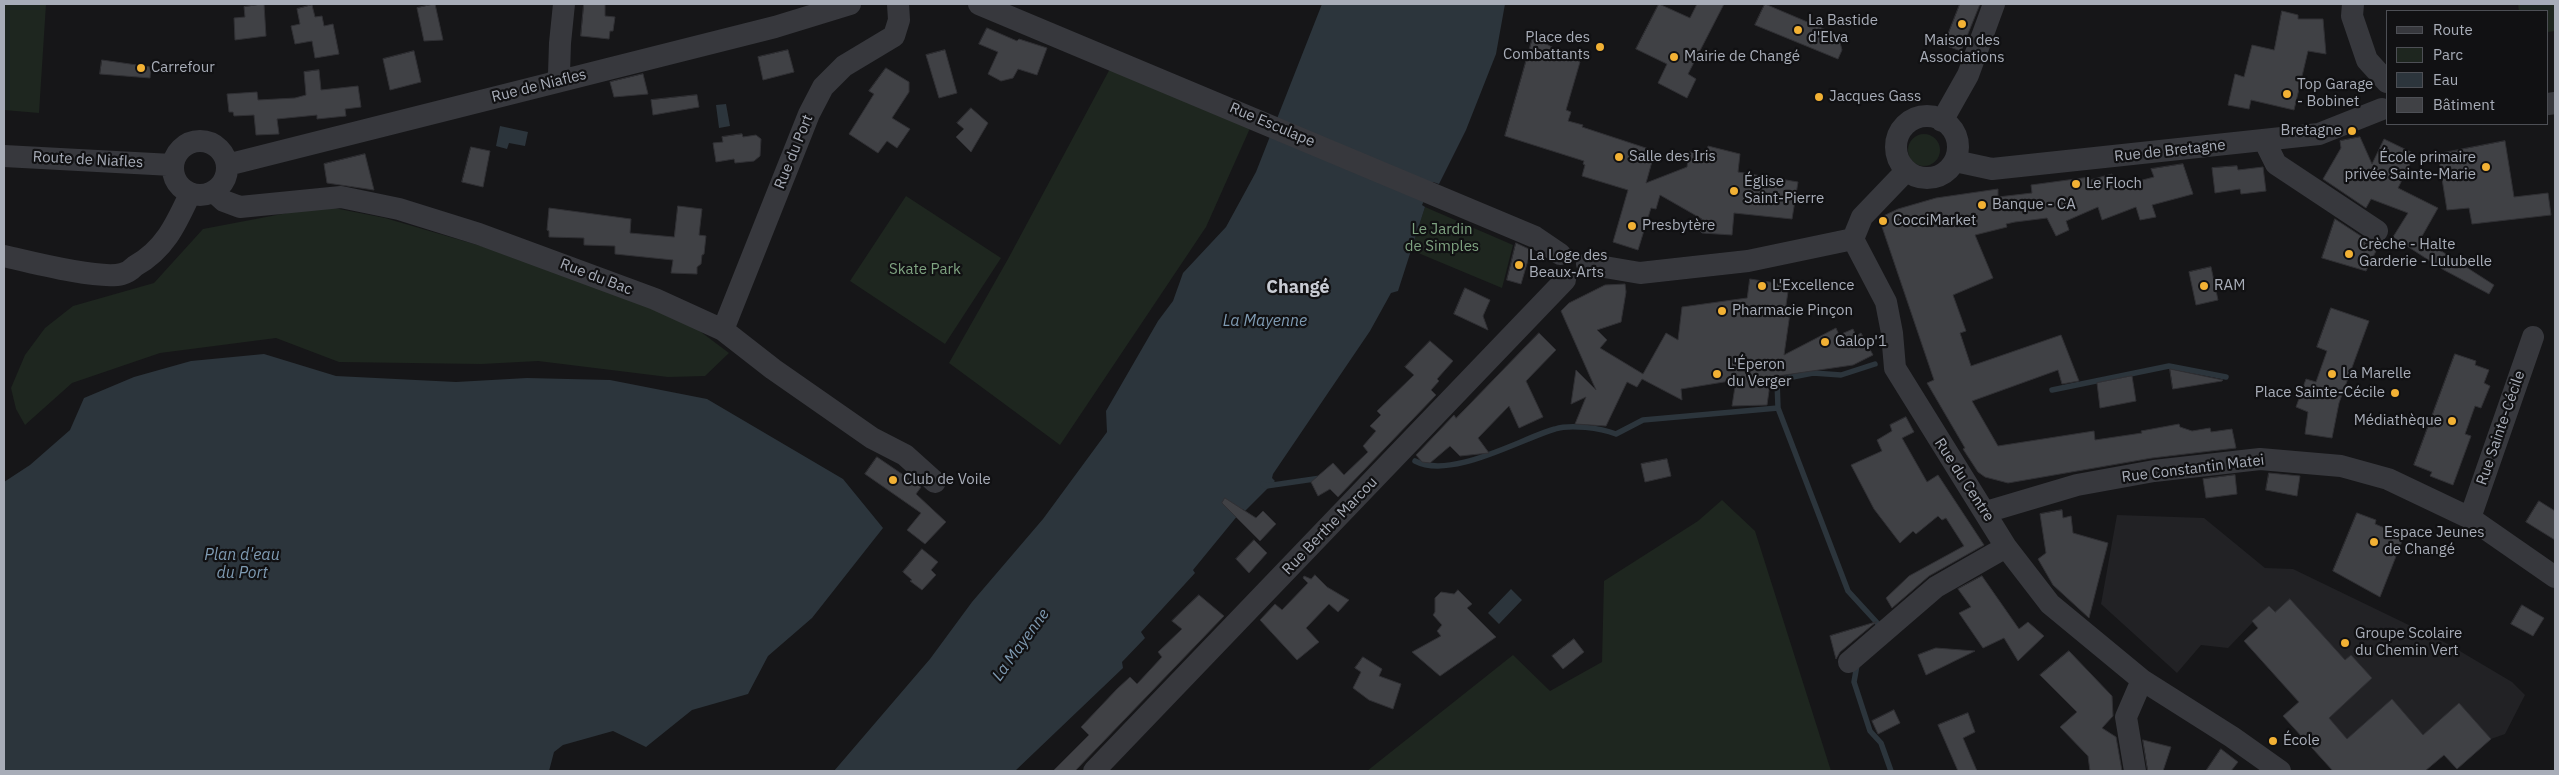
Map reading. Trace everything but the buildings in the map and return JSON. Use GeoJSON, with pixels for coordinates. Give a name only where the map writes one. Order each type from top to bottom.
{"type":"FeatureCollection","features":[{"type":"Feature","properties":{"kind":"street"},"geometry":{"type":"LineString","coordinates":[[556,81],[559,74],[564,4]]}},
{"type":"Feature","properties":{"kind":"street","name":"Rue de Niafles"},"geometry":{"type":"LineString","coordinates":[[228,166],[556,81],[775,27],[850,4]]}},
{"type":"Feature","properties":{"kind":"street","name":"Rue du Port"},"geometry":{"type":"LineString","coordinates":[[723,330],[809,114],[823,86],[844,66],[894,36],[899,20],[898,4]]}},
{"type":"Feature","properties":{"kind":"street","name":"Rue Esculape"},"geometry":{"type":"LineString","coordinates":[[980,4],[1208,98],[1535,237],[1560,254]]}},
{"type":"Feature","properties":{"kind":"street"},"geometry":{"type":"LineString","coordinates":[[1942,121],[1968,75],[1994,4]]}},
{"type":"Feature","properties":{"kind":"street"},"geometry":{"type":"LineString","coordinates":[[2353,4],[2352,16],[2367,60],[2386,81]]}},
{"type":"Feature","properties":{"kind":"street"},"geometry":{"type":"LineString","coordinates":[[2385,112],[2379,92],[2386,83]]}},
{"type":"Feature","properties":{"kind":"street","name":"Rue de Bretagne"},"geometry":{"type":"LineString","coordinates":[[1955,161],[1992,169],[2265,142],[2319,134],[2385,112]]}},
{"type":"Feature","properties":{"kind":"street"},"geometry":{"type":"LineString","coordinates":[[1933,117],[1942,121],[1955,134],[1957,152],[1955,161],[1942,175],[1933,178],[1923,178],[1906,170],[1896,153],[1899,133],[1913,120],[1933,117]]}},
{"type":"Feature","properties":{"kind":"street"},"geometry":{"type":"LineString","coordinates":[[195,141],[204,141],[220,149],[228,166],[225,180],[214,192],[198,196],[190,194],[176,182],[172,165],[180,149],[195,141]]}},
{"type":"Feature","properties":{"kind":"street"},"geometry":{"type":"LineString","coordinates":[[2265,142],[2276,164],[2377,231]]}},
{"type":"Feature","properties":{"kind":"street","name":"Route de Niafles"},"geometry":{"type":"LineString","coordinates":[[4,156],[172,165]]}},
{"type":"Feature","properties":{"kind":"street"},"geometry":{"type":"LineString","coordinates":[[1587,264],[1585,273],[1579,280],[1565,280],[1555,269],[1560,254],[1568,250],[1578,252],[1587,264],[1640,273],[1748,261],[1853,239],[1862,217],[1906,170]]}},
{"type":"Feature","properties":{"kind":"street","name":"Rue du Bac"},"geometry":{"type":"LineString","coordinates":[[214,192],[224,201],[240,207],[341,197],[399,209],[479,234],[570,266],[655,299],[723,330],[773,369],[872,438],[905,455],[935,482]]}},
{"type":"Feature","properties":{"kind":"street"},"geometry":{"type":"LineString","coordinates":[[4,256],[94,274],[122,274],[151,257],[164,242],[172,232],[190,194]]}},
{"type":"Feature","properties":{"kind":"street","name":"Rue du Centre"},"geometry":{"type":"LineString","coordinates":[[1853,239],[1886,302],[1892,333],[1895,368],[1933,433],[1986,512],[2006,547],[2050,604],[2142,680],[2232,736],[2280,771]]}},
{"type":"Feature","properties":{"kind":"street","name":"Rue Berthe Marcou"},"geometry":{"type":"LineString","coordinates":[[1094,771],[1565,280]]}},
{"type":"Feature","properties":{"kind":"street","name":"Rue Sainte-Cécile"},"geometry":{"type":"LineString","coordinates":[[2470,518],[2533,337]]}},
{"type":"Feature","properties":{"kind":"street","name":"Rue Constantin Matei"},"geometry":{"type":"LineString","coordinates":[[1986,512],[2077,485],[2154,471],[2260,459],[2341,466],[2388,479],[2470,518],[2555,577]]}},
{"type":"Feature","properties":{"kind":"street"},"geometry":{"type":"LineString","coordinates":[[1849,662],[1936,587],[2006,547]]}},
{"type":"Feature","properties":{"kind":"street"},"geometry":{"type":"LineString","coordinates":[[2135,771],[2126,717],[2142,680]]}},
{"type":"Feature","properties":{"kind":"shaded area","name":"Groupe Scolaire du Chemin Vert"},"geometry":{"type":"Polygon","coordinates":[[[2117,515],[2204,518],[2265,568],[2293,569],[2448,644],[2512,682],[2525,695],[2505,734],[2491,739],[2457,769],[2444,755],[2425,771],[2333,771],[2283,716],[2298,702],[2244,641],[2258,628],[2253,622],[2228,648],[2201,645],[2177,673],[2101,604],[2117,515]]]}},
{"type":"Feature","properties":{"kind":"green space"},"geometry":{"type":"Polygon","coordinates":[[[4,4],[46,4],[39,113],[4,110],[4,4]]]}},
{"type":"Feature","properties":{"kind":"green space"},"geometry":{"type":"Polygon","coordinates":[[[2518,4],[2555,4],[2555,31],[2549,32],[2549,10],[2519,10],[2518,4]]]}},
{"type":"Feature","properties":{"kind":"green space"},"geometry":{"type":"Polygon","coordinates":[[[1112,65],[1251,126],[1206,227],[1060,445],[949,363],[1008,259],[1112,65]]]}},
{"type":"Feature","properties":{"kind":"green space"},"geometry":{"type":"Polygon","coordinates":[[[1924,134],[1936,138],[1940,150],[1936,162],[1924,166],[1912,162],[1908,150],[1912,138],[1924,134]]]}},
{"type":"Feature","properties":{"kind":"green space","name":"Skate Park"},"geometry":{"type":"Polygon","coordinates":[[[906,196],[1001,258],[945,344],[850,281],[906,196]]]}},
{"type":"Feature","properties":{"kind":"green space"},"geometry":{"type":"Polygon","coordinates":[[[324,206],[385,218],[498,251],[615,292],[697,329],[729,353],[705,376],[668,377],[538,361],[481,364],[339,362],[276,338],[160,353],[72,383],[25,425],[16,409],[11,388],[25,355],[45,328],[73,306],[154,283],[203,229],[324,206]]]}},
{"type":"Feature","properties":{"kind":"green space","name":"Le Jardin de Simples"},"geometry":{"type":"Polygon","coordinates":[[[1425,207],[1513,245],[1502,288],[1411,250],[1425,207]]]}},
{"type":"Feature","properties":{"kind":"green space"},"geometry":{"type":"Polygon","coordinates":[[[1722,500],[1755,531],[1831,771],[1367,771],[1513,655],[1550,691],[1602,662],[1604,581],[1698,521],[1722,500]]]}},
{"type":"Feature","properties":{"kind":"water","name":"La Mayenne"},"geometry":{"type":"Polygon","coordinates":[[[1322,4],[1505,4],[1496,54],[1466,130],[1439,184],[1433,182],[1422,205],[1425,207],[1398,291],[1391,293],[1370,331],[1273,474],[1272,478],[1275,481],[1245,511],[1243,509],[1193,570],[1195,573],[1141,632],[1145,638],[1122,662],[1123,668],[1015,771],[834,771],[930,659],[972,602],[1043,519],[1107,432],[1106,411],[1158,321],[1173,301],[1183,273],[1226,227],[1256,172],[1322,4]]]}},
{"type":"Feature","properties":{"kind":"water"},"geometry":{"type":"Polygon","coordinates":[[[726,104],[730,126],[719,128],[716,105],[726,104]]]}},
{"type":"Feature","properties":{"kind":"water"},"geometry":{"type":"Polygon","coordinates":[[[500,126],[528,132],[525,146],[509,143],[507,149],[496,146],[500,126]]]}},
{"type":"Feature","properties":{"kind":"water","name":"Plan d'eau du Port"},"geometry":{"type":"Polygon","coordinates":[[[264,354],[336,376],[456,382],[527,378],[610,380],[707,399],[843,479],[883,528],[812,618],[768,656],[748,694],[692,710],[646,747],[613,731],[563,745],[554,752],[549,771],[4,771],[4,482],[30,465],[70,430],[84,398],[134,377],[191,361],[264,354]]]}},
{"type":"Feature","properties":{"kind":"water"},"geometry":{"type":"Polygon","coordinates":[[[1511,589],[1522,600],[1499,624],[1488,613],[1511,589]]]}},
{"type":"Feature","properties":{"kind":"waterway"},"geometry":{"type":"LineString","coordinates":[[1415,461],[1430,465],[1466,462],[1555,429],[1585,427],[1616,434],[1643,420],[1778,408],[1777,380],[1813,373],[1841,375],[1875,364]]}},
{"type":"Feature","properties":{"kind":"waterway"},"geometry":{"type":"LineString","coordinates":[[2052,390],[2169,366],[2226,377]]}},
{"type":"Feature","properties":{"kind":"waterway"},"geometry":{"type":"LineString","coordinates":[[1778,408],[1848,591],[1881,627]]}},
{"type":"Feature","properties":{"kind":"waterway"},"geometry":{"type":"LineString","coordinates":[[1263,484],[1266,486],[1321,478]]}},
{"type":"Feature","properties":{"kind":"waterway"},"geometry":{"type":"LineString","coordinates":[[1857,665],[1854,682],[1870,731],[1881,743],[1891,771]]}},
{"type":"Feature","properties":{"kind":"place","name":"Maison des Associations"},"geometry":{"type":"Point","coordinates":[1962,24]}},
{"type":"Feature","properties":{"kind":"place","name":"La Bastide d'Elva"},"geometry":{"type":"Point","coordinates":[1798,30]}},
{"type":"Feature","properties":{"kind":"place","name":"Place des Combattants"},"geometry":{"type":"Point","coordinates":[1600,47]}},
{"type":"Feature","properties":{"kind":"place","name":"Mairie de Changé"},"geometry":{"type":"Point","coordinates":[1674,57]}},
{"type":"Feature","properties":{"kind":"place","name":"Carrefour"},"geometry":{"type":"Point","coordinates":[141,68]}},
{"type":"Feature","properties":{"kind":"place","name":"Top Garage - Bobinet"},"geometry":{"type":"Point","coordinates":[2287,94]}},
{"type":"Feature","properties":{"kind":"place","name":"Jacques Gass"},"geometry":{"type":"Point","coordinates":[1819,97]}},
{"type":"Feature","properties":{"kind":"place","name":"Bretagne"},"geometry":{"type":"Point","coordinates":[2352,131]}},
{"type":"Feature","properties":{"kind":"place","name":"Salle des Iris"},"geometry":{"type":"Point","coordinates":[1619,157]}},
{"type":"Feature","properties":{"kind":"place","name":"École primaire privée Sainte-Marie"},"geometry":{"type":"Point","coordinates":[2486,167]}},
{"type":"Feature","properties":{"kind":"place","name":"Le Floch"},"geometry":{"type":"Point","coordinates":[2076,184]}},
{"type":"Feature","properties":{"kind":"place","name":"Église Saint-Pierre"},"geometry":{"type":"Point","coordinates":[1734,191]}},
{"type":"Feature","properties":{"kind":"place","name":"Banque - CA"},"geometry":{"type":"Point","coordinates":[1982,205]}},
{"type":"Feature","properties":{"kind":"place","name":"CocciMarket"},"geometry":{"type":"Point","coordinates":[1883,221]}},
{"type":"Feature","properties":{"kind":"place","name":"Presbytère"},"geometry":{"type":"Point","coordinates":[1632,226]}},
{"type":"Feature","properties":{"kind":"place","name":"Crèche - Halte Garderie - Lulubelle"},"geometry":{"type":"Point","coordinates":[2349,254]}},
{"type":"Feature","properties":{"kind":"place","name":"La Loge des Beaux-Arts"},"geometry":{"type":"Point","coordinates":[1519,265]}},
{"type":"Feature","properties":{"kind":"place","name":"L'Excellence"},"geometry":{"type":"Point","coordinates":[1762,286]}},
{"type":"Feature","properties":{"kind":"place","name":"RAM"},"geometry":{"type":"Point","coordinates":[2204,286]}},
{"type":"Feature","properties":{"kind":"place","name":"Pharmacie Pinçon"},"geometry":{"type":"Point","coordinates":[1722,311]}},
{"type":"Feature","properties":{"kind":"place","name":"Galop'1"},"geometry":{"type":"Point","coordinates":[1825,342]}},
{"type":"Feature","properties":{"kind":"place","name":"L'Éperon du Verger"},"geometry":{"type":"Point","coordinates":[1717,374]}},
{"type":"Feature","properties":{"kind":"place","name":"La Marelle"},"geometry":{"type":"Point","coordinates":[2332,374]}},
{"type":"Feature","properties":{"kind":"place","name":"Place Sainte-Cécile"},"geometry":{"type":"Point","coordinates":[2395,393]}},
{"type":"Feature","properties":{"kind":"place","name":"Médiathèque"},"geometry":{"type":"Point","coordinates":[2452,421]}},
{"type":"Feature","properties":{"kind":"place","name":"Club de Voile"},"geometry":{"type":"Point","coordinates":[893,480]}},
{"type":"Feature","properties":{"kind":"place","name":"Espace Jeunes de Changé"},"geometry":{"type":"Point","coordinates":[2374,542]}},
{"type":"Feature","properties":{"kind":"place","name":"Groupe Scolaire du Chemin Vert"},"geometry":{"type":"Point","coordinates":[2345,643]}},
{"type":"Feature","properties":{"kind":"place","name":"École"},"geometry":{"type":"Point","coordinates":[2273,741]}},
{"type":"Feature","properties":{"kind":"district","name":"Changé"},"geometry":{"type":"Point","coordinates":[1298,288]}}]}
